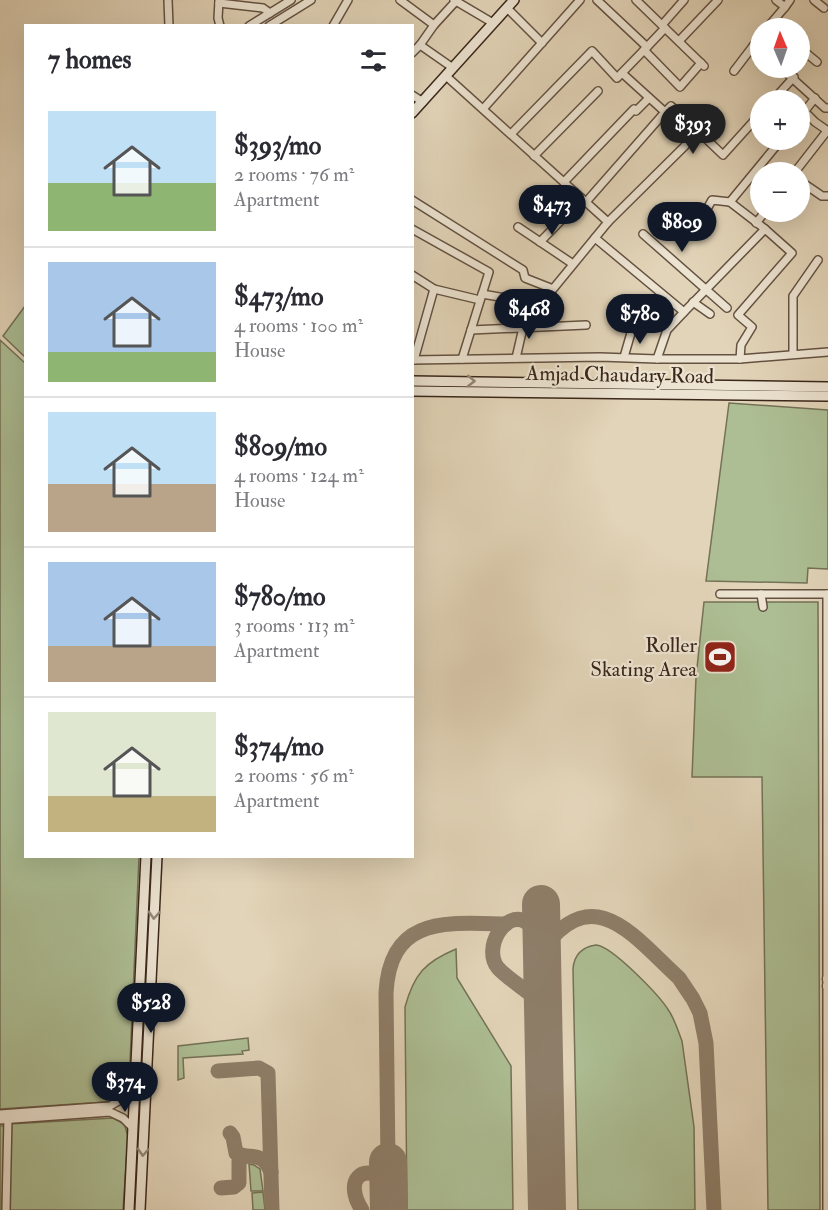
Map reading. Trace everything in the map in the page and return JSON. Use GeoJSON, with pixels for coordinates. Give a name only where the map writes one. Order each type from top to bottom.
{"type":"FeatureCollection","features":[{"type":"Feature","properties":{"kind":"main road"},"geometry":{"type":"LineString","coordinates":[[414,111],[493,23],[508,3]]}},
{"type":"Feature","properties":{"kind":"main road","name":"Amjad Chaudary Road"},"geometry":{"type":"LineString","coordinates":[[414,381],[828,387]]}},
{"type":"Feature","properties":{"kind":"main road","name":"Amjad Chaudary Road"},"geometry":{"type":"LineString","coordinates":[[414,391],[779,395],[828,398]]}},
{"type":"Feature","properties":{"kind":"main road"},"geometry":{"type":"LineString","coordinates":[[129,1210],[146,858]]}},
{"type":"Feature","properties":{"kind":"main road"},"geometry":{"type":"LineString","coordinates":[[140,1210],[158,858]]}},
{"type":"Feature","properties":{"kind":"street"},"geometry":{"type":"LineString","coordinates":[[168,0],[169,24]]}},
{"type":"Feature","properties":{"kind":"street"},"geometry":{"type":"LineString","coordinates":[[252,24],[291,0]]}},
{"type":"Feature","properties":{"kind":"street"},"geometry":{"type":"LineString","coordinates":[[272,24],[311,0]]}},
{"type":"Feature","properties":{"kind":"street"},"geometry":{"type":"LineString","coordinates":[[334,24],[348,0]]}},
{"type":"Feature","properties":{"kind":"street"},"geometry":{"type":"LineString","coordinates":[[400,0],[434,25]]}},
{"type":"Feature","properties":{"kind":"street"},"geometry":{"type":"LineString","coordinates":[[483,109],[580,0]]}},
{"type":"Feature","properties":{"kind":"street"},"geometry":{"type":"LineString","coordinates":[[597,0],[680,87],[703,65],[641,2]]}},
{"type":"Feature","properties":{"kind":"street"},"geometry":{"type":"LineString","coordinates":[[511,134],[592,51],[617,78],[684,0]]}},
{"type":"Feature","properties":{"kind":"street"},"geometry":{"type":"LineString","coordinates":[[679,41],[718,0]]}},
{"type":"Feature","properties":{"kind":"street"},"geometry":{"type":"LineString","coordinates":[[776,0],[784,7]]}},
{"type":"Feature","properties":{"kind":"street"},"geometry":{"type":"LineString","coordinates":[[777,18],[790,0]]}},
{"type":"Feature","properties":{"kind":"street"},"geometry":{"type":"LineString","coordinates":[[814,0],[824,8]]}},
{"type":"Feature","properties":{"kind":"street"},"geometry":{"type":"LineString","coordinates":[[414,51],[455,1],[493,23]]}},
{"type":"Feature","properties":{"kind":"street"},"geometry":{"type":"LineString","coordinates":[[220,24],[219,2],[263,4],[270,13]]}},
{"type":"Feature","properties":{"kind":"street"},"geometry":{"type":"LineString","coordinates":[[508,3],[542,43]]}},
{"type":"Feature","properties":{"kind":"street"},"geometry":{"type":"LineString","coordinates":[[420,45],[453,68]]}},
{"type":"Feature","properties":{"kind":"street"},"geometry":{"type":"LineString","coordinates":[[734,70],[750,50]]}},
{"type":"Feature","properties":{"kind":"street"},"geometry":{"type":"LineString","coordinates":[[810,56],[817,62]]}},
{"type":"Feature","properties":{"kind":"street"},"geometry":{"type":"LineString","coordinates":[[622,73],[664,112]]}},
{"type":"Feature","properties":{"kind":"street"},"geometry":{"type":"LineString","coordinates":[[446,76],[608,222]]}},
{"type":"Feature","properties":{"kind":"street"},"geometry":{"type":"LineString","coordinates":[[782,90],[793,78]]}},
{"type":"Feature","properties":{"kind":"street"},"geometry":{"type":"LineString","coordinates":[[795,78],[825,108],[828,108]]}},
{"type":"Feature","properties":{"kind":"street"},"geometry":{"type":"LineString","coordinates":[[534,156],[598,91]]}},
{"type":"Feature","properties":{"kind":"street"},"geometry":{"type":"LineString","coordinates":[[414,96],[423,102]]}},
{"type":"Feature","properties":{"kind":"street"},"geometry":{"type":"LineString","coordinates":[[564,182],[634,109],[636,111],[649,98]]}},
{"type":"Feature","properties":{"kind":"street"},"geometry":{"type":"LineString","coordinates":[[810,104],[815,98]]}},
{"type":"Feature","properties":{"kind":"street"},"geometry":{"type":"LineString","coordinates":[[540,242],[584,201],[671,106],[723,155],[750,125]]}},
{"type":"Feature","properties":{"kind":"street"},"geometry":{"type":"LineString","coordinates":[[803,162],[828,131],[810,119]]}},
{"type":"Feature","properties":{"kind":"street"},"geometry":{"type":"LineString","coordinates":[[414,201],[523,270],[525,278],[553,289],[608,222],[699,132]]}},
{"type":"Feature","properties":{"kind":"street"},"geometry":{"type":"LineString","coordinates":[[730,202],[773,150]]}},
{"type":"Feature","properties":{"kind":"street"},"geometry":{"type":"LineString","coordinates":[[810,188],[822,196],[828,195]]}},
{"type":"Feature","properties":{"kind":"street"},"geometry":{"type":"LineString","coordinates":[[697,227],[712,200],[730,202],[750,217]]}},
{"type":"Feature","properties":{"kind":"street"},"geometry":{"type":"LineString","coordinates":[[740,359],[741,345],[752,327],[738,315],[792,253],[756,222]]}},
{"type":"Feature","properties":{"kind":"street"},"geometry":{"type":"LineString","coordinates":[[518,227],[573,264]]}},
{"type":"Feature","properties":{"kind":"street"},"geometry":{"type":"LineString","coordinates":[[657,360],[667,330],[765,229]]}},
{"type":"Feature","properties":{"kind":"street"},"geometry":{"type":"LineString","coordinates":[[414,230],[489,272],[462,359]]}},
{"type":"Feature","properties":{"kind":"street"},"geometry":{"type":"LineString","coordinates":[[643,234],[727,308]]}},
{"type":"Feature","properties":{"kind":"street"},"geometry":{"type":"LineString","coordinates":[[595,238],[684,312]]}},
{"type":"Feature","properties":{"kind":"street"},"geometry":{"type":"LineString","coordinates":[[793,354],[793,296],[818,261]]}},
{"type":"Feature","properties":{"kind":"street"},"geometry":{"type":"LineString","coordinates":[[414,275],[434,289],[529,302],[516,358]]}},
{"type":"Feature","properties":{"kind":"street"},"geometry":{"type":"LineString","coordinates":[[414,352],[416,336],[434,289]]}},
{"type":"Feature","properties":{"kind":"street"},"geometry":{"type":"LineString","coordinates":[[693,302],[710,314]]}},
{"type":"Feature","properties":{"kind":"street"},"geometry":{"type":"LineString","coordinates":[[471,330],[586,325]]}},
{"type":"Feature","properties":{"kind":"street"},"geometry":{"type":"LineString","coordinates":[[624,357],[633,326]]}},
{"type":"Feature","properties":{"kind":"street"},"geometry":{"type":"LineString","coordinates":[[414,360],[624,357],[657,360],[740,359],[828,352]]}},
{"type":"Feature","properties":{"kind":"street"},"geometry":{"type":"LineString","coordinates":[[720,594],[827,594],[827,1206]]}},
{"type":"Feature","properties":{"kind":"street"},"geometry":{"type":"LineString","coordinates":[[761,594],[763,607]]}},
{"type":"Feature","properties":{"kind":"street"},"geometry":{"type":"LineString","coordinates":[[4,1117],[102,1107],[119,1102],[135,1092],[146,1092]]}},
{"type":"Feature","properties":{"kind":"street"},"geometry":{"type":"LineString","coordinates":[[4,1117],[110,1112],[123,1118],[133,1128]]}},
{"type":"Feature","properties":{"kind":"street"},"geometry":{"type":"LineString","coordinates":[[4,1117],[6,1210]]}},
{"type":"Feature","properties":{"kind":"green space"},"geometry":{"type":"Polygon","coordinates":[[[24,307],[24,356],[3,336],[24,307]]]}},
{"type":"Feature","properties":{"kind":"green space"},"geometry":{"type":"Polygon","coordinates":[[[0,340],[24,362],[24,858],[139,858],[129,1084],[105,1102],[0,1109],[0,340]]]}},
{"type":"Feature","properties":{"kind":"green space"},"geometry":{"type":"Polygon","coordinates":[[[729,403],[828,410],[828,569],[808,568],[807,583],[706,581],[729,403]]]}},
{"type":"Feature","properties":{"kind":"green space"},"geometry":{"type":"Polygon","coordinates":[[[704,602],[818,602],[820,1210],[768,1210],[762,777],[692,777],[696,677],[704,602]]]}},
{"type":"Feature","properties":{"kind":"green space"},"geometry":{"type":"Polygon","coordinates":[[[596,945],[624,962],[646,984],[669,1011],[678,1029],[682,1041],[694,1127],[695,1210],[578,1210],[573,969],[580,952],[596,945]]]}},
{"type":"Feature","properties":{"kind":"green space"},"geometry":{"type":"Polygon","coordinates":[[[456,949],[457,978],[511,1066],[513,1210],[407,1210],[405,1007],[412,986],[422,971],[436,959],[456,949]]]}},
{"type":"Feature","properties":{"kind":"green space"},"geometry":{"type":"Polygon","coordinates":[[[248,1038],[249,1050],[242,1051],[243,1054],[183,1058],[184,1078],[178,1080],[178,1046],[248,1038]]]}},
{"type":"Feature","properties":{"kind":"green space"},"geometry":{"type":"Polygon","coordinates":[[[113,1118],[124,1124],[128,1136],[123,1210],[9,1210],[10,1124],[113,1118]]]}},
{"type":"Feature","properties":{"kind":"green space"},"geometry":{"type":"Polygon","coordinates":[[[0,1126],[5,1126],[2,1210],[0,1210],[0,1126]]]}},
{"type":"Feature","properties":{"kind":"green space"},"geometry":{"type":"Polygon","coordinates":[[[249,1164],[260,1169],[263,1191],[251,1191],[249,1164]]]}},
{"type":"Feature","properties":{"kind":"green space"},"geometry":{"type":"Polygon","coordinates":[[[263,1192],[265,1210],[253,1210],[252,1193],[263,1192]]]}},
{"type":"Feature","properties":{"kind":"taxiway"},"geometry":{"type":"LineString","coordinates":[[542,950],[561,929],[579,919],[596,917],[613,922],[630,932],[646,946],[679,978],[693,999],[700,1013],[706,1043],[714,1210]]}},
{"type":"Feature","properties":{"kind":"taxiway"},"geometry":{"type":"LineString","coordinates":[[542,950],[532,927],[518,919],[511,921],[498,933],[493,951],[498,968],[541,1003],[543,1011]]}},
{"type":"Feature","properties":{"kind":"taxiway"},"geometry":{"type":"LineString","coordinates":[[388,1162],[386,993],[390,968],[398,949],[410,937],[425,929],[463,923],[506,924]]}},
{"type":"Feature","properties":{"kind":"taxiway"},"geometry":{"type":"LineString","coordinates":[[218,1071],[259,1068],[268,1073],[272,1210]]}},
{"type":"Feature","properties":{"kind":"taxiway"},"geometry":{"type":"LineString","coordinates":[[230,1133],[236,1153],[245,1156]]}},
{"type":"Feature","properties":{"kind":"taxiway"},"geometry":{"type":"LineString","coordinates":[[221,1188],[234,1187],[239,1183],[239,1161],[245,1156],[261,1159],[271,1172]]}},
{"type":"Feature","properties":{"kind":"taxiway"},"geometry":{"type":"LineString","coordinates":[[362,1210],[357,1200],[355,1183],[358,1177],[370,1173],[388,1181],[393,1210]]}},
{"type":"Feature","properties":{"kind":"runway"},"geometry":{"type":"LineString","coordinates":[[541,904],[547,1210]]}},
{"type":"Feature","properties":{"kind":"runway"},"geometry":{"type":"LineString","coordinates":[[388,1162],[389,1210]]}},
{"type":"Feature","properties":{"kind":"place","name":"Roller Skating Area"},"geometry":{"type":"Point","coordinates":[720,657]}}]}
